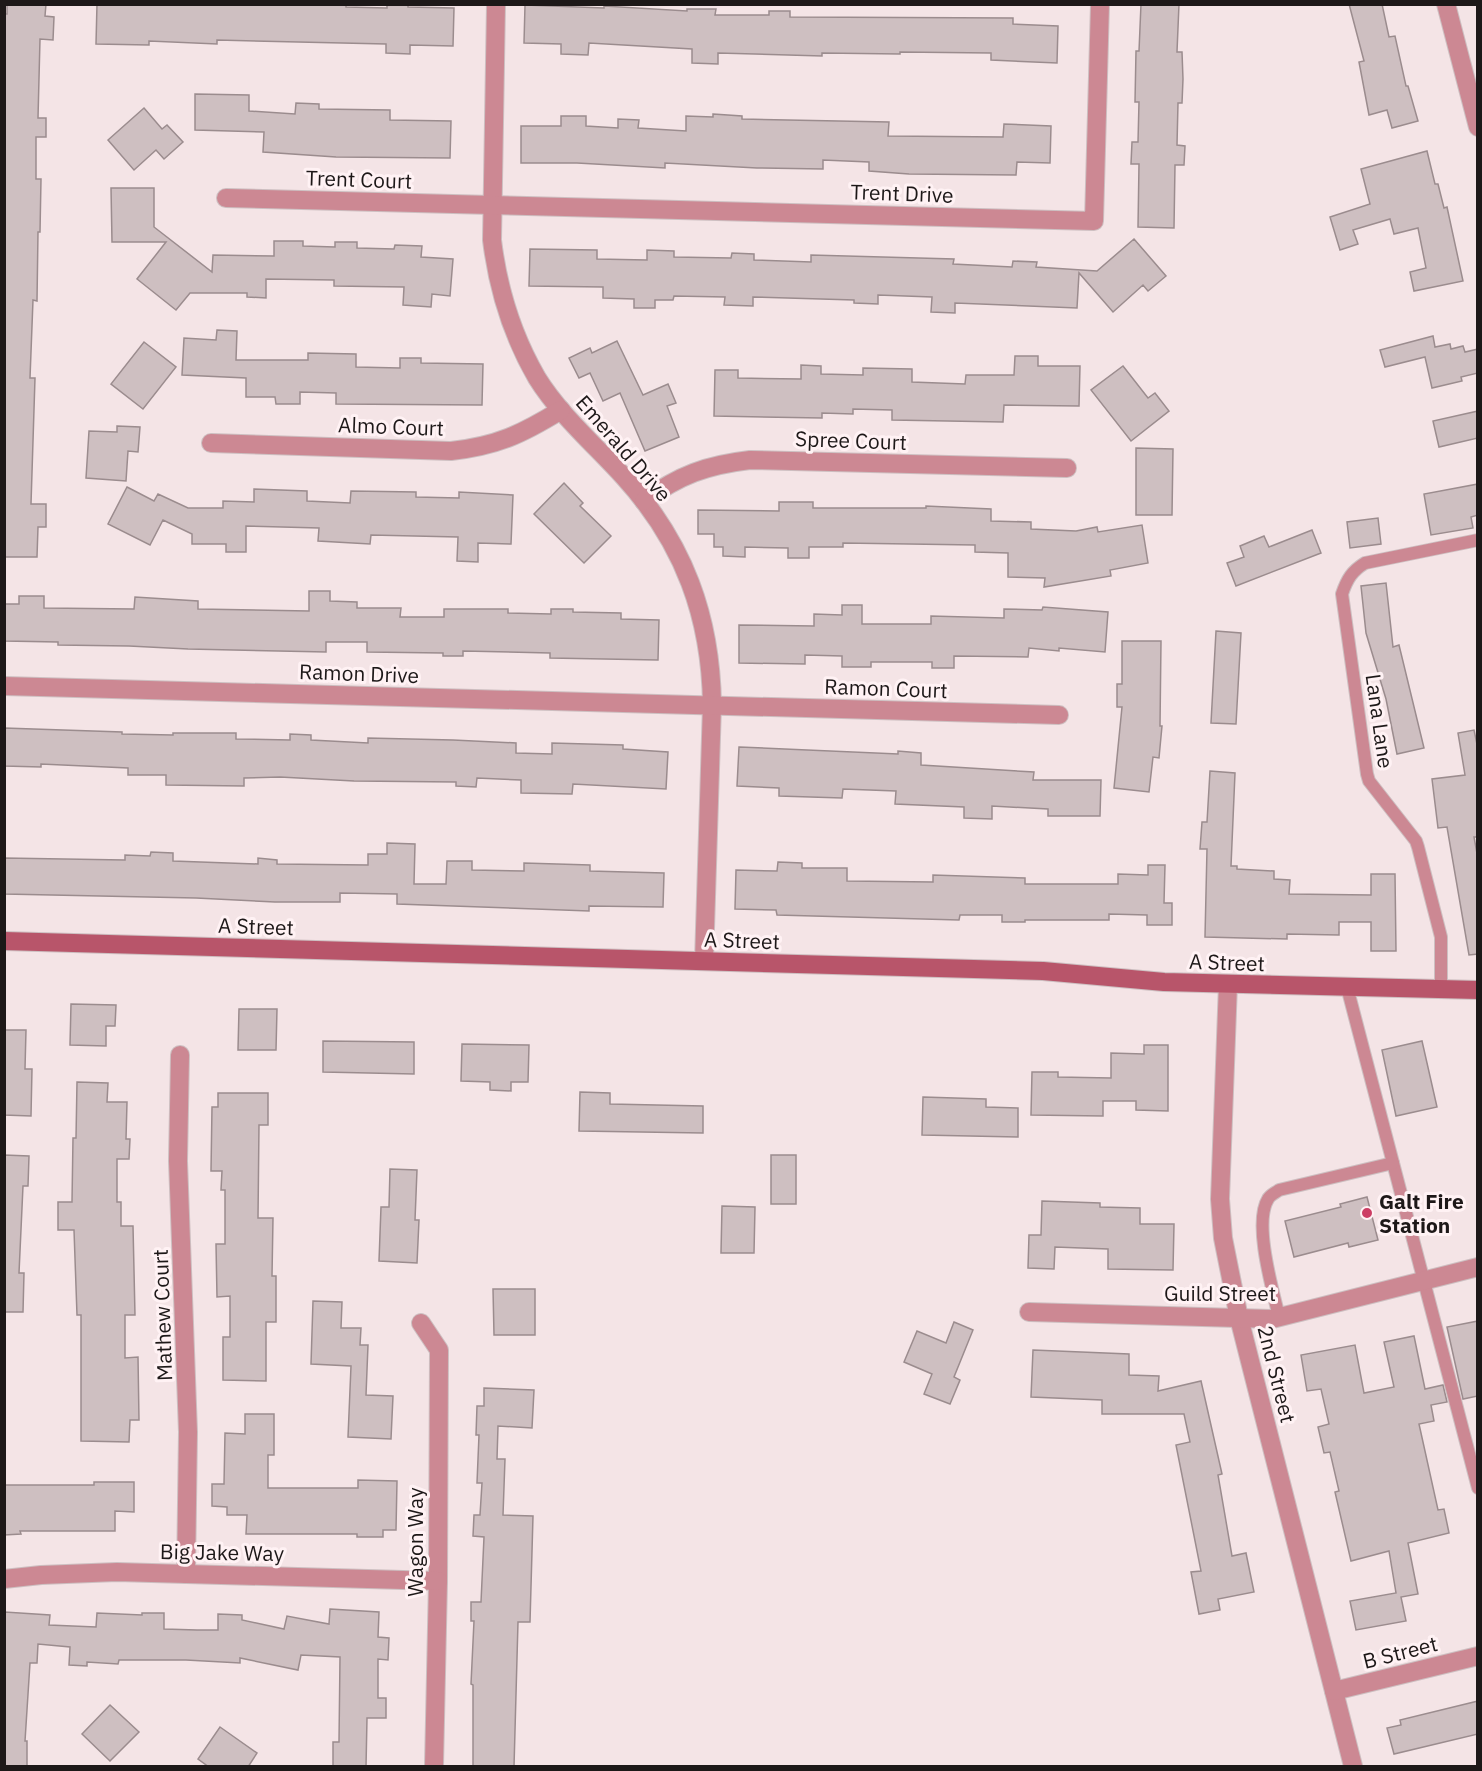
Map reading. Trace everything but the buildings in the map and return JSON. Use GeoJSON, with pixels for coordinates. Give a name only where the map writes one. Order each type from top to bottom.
{"type":"FeatureCollection","features":[{"type":"Feature","properties":{"kind":"street","name":"Emerald Drive"},"geometry":{"type":"LineString","coordinates":[[496,4],[491,205],[493,251],[505,308],[520,347],[538,380],[561,410],[644,501],[675,549],[696,597],[706,634],[712,678],[712,705],[704,961]]}},
{"type":"Feature","properties":{"kind":"street","name":"Trent Drive"},"geometry":{"type":"LineString","coordinates":[[491,205],[1094,221],[1100,4]]}},
{"type":"Feature","properties":{"kind":"street"},"geometry":{"type":"LineString","coordinates":[[1446,4],[1478,127]]}},
{"type":"Feature","properties":{"kind":"street","name":"Trent Court"},"geometry":{"type":"LineString","coordinates":[[226,198],[491,205]]}},
{"type":"Feature","properties":{"kind":"street","name":"Almo Court"},"geometry":{"type":"LineString","coordinates":[[211,444],[451,451],[500,442],[529,430],[561,410]]}},
{"type":"Feature","properties":{"kind":"street","name":"Spree Court"},"geometry":{"type":"LineString","coordinates":[[644,501],[664,486],[691,472],[719,463],[750,460],[1067,468]]}},
{"type":"Feature","properties":{"kind":"street","name":"Ramon Drive"},"geometry":{"type":"LineString","coordinates":[[4,686],[712,705]]}},
{"type":"Feature","properties":{"kind":"street","name":"Ramon Court"},"geometry":{"type":"LineString","coordinates":[[712,705],[1059,715]]}},
{"type":"Feature","properties":{"kind":"street","name":"A Street"},"geometry":{"type":"LineString","coordinates":[[4,941],[1043,971],[1164,982],[1478,990]]}},
{"type":"Feature","properties":{"kind":"street","name":"2nd Street"},"geometry":{"type":"LineString","coordinates":[[1228,984],[1220,1199],[1223,1238],[1239,1318],[1353,1767]]}},
{"type":"Feature","properties":{"kind":"street","name":"Mathew Court"},"geometry":{"type":"LineString","coordinates":[[180,1055],[178,1161],[188,1432],[186,1574]]}},
{"type":"Feature","properties":{"kind":"street","name":"Guild Street"},"geometry":{"type":"LineString","coordinates":[[1029,1312],[1272,1319],[1478,1267]]}},
{"type":"Feature","properties":{"kind":"street","name":"Wagon Way"},"geometry":{"type":"LineString","coordinates":[[420,1323],[439,1350],[434,1767]]}},
{"type":"Feature","properties":{"kind":"street","name":"Big Jake Way"},"geometry":{"type":"LineString","coordinates":[[4,1580],[41,1575],[117,1572],[438,1581]]}},
{"type":"Feature","properties":{"kind":"street","name":"B Street"},"geometry":{"type":"LineString","coordinates":[[1334,1691],[1478,1656]]}},
{"type":"Feature","properties":{"kind":"lane","name":"Lana Lane"},"geometry":{"type":"LineString","coordinates":[[1441,990],[1441,937],[1416,841],[1369,781],[1367,774],[1342,594],[1353,570],[1365,563],[1478,540]]}},
{"type":"Feature","properties":{"kind":"lane"},"geometry":{"type":"LineString","coordinates":[[1347,987],[1478,1488]]}},
{"type":"Feature","properties":{"kind":"lane"},"geometry":{"type":"LineString","coordinates":[[1279,1317],[1265,1259],[1263,1210],[1269,1197],[1279,1190],[1393,1163]]}},
{"type":"Feature","properties":{"kind":"place","name":"Galt Fire Station"},"geometry":{"type":"Point","coordinates":[1367,1213]}}]}
